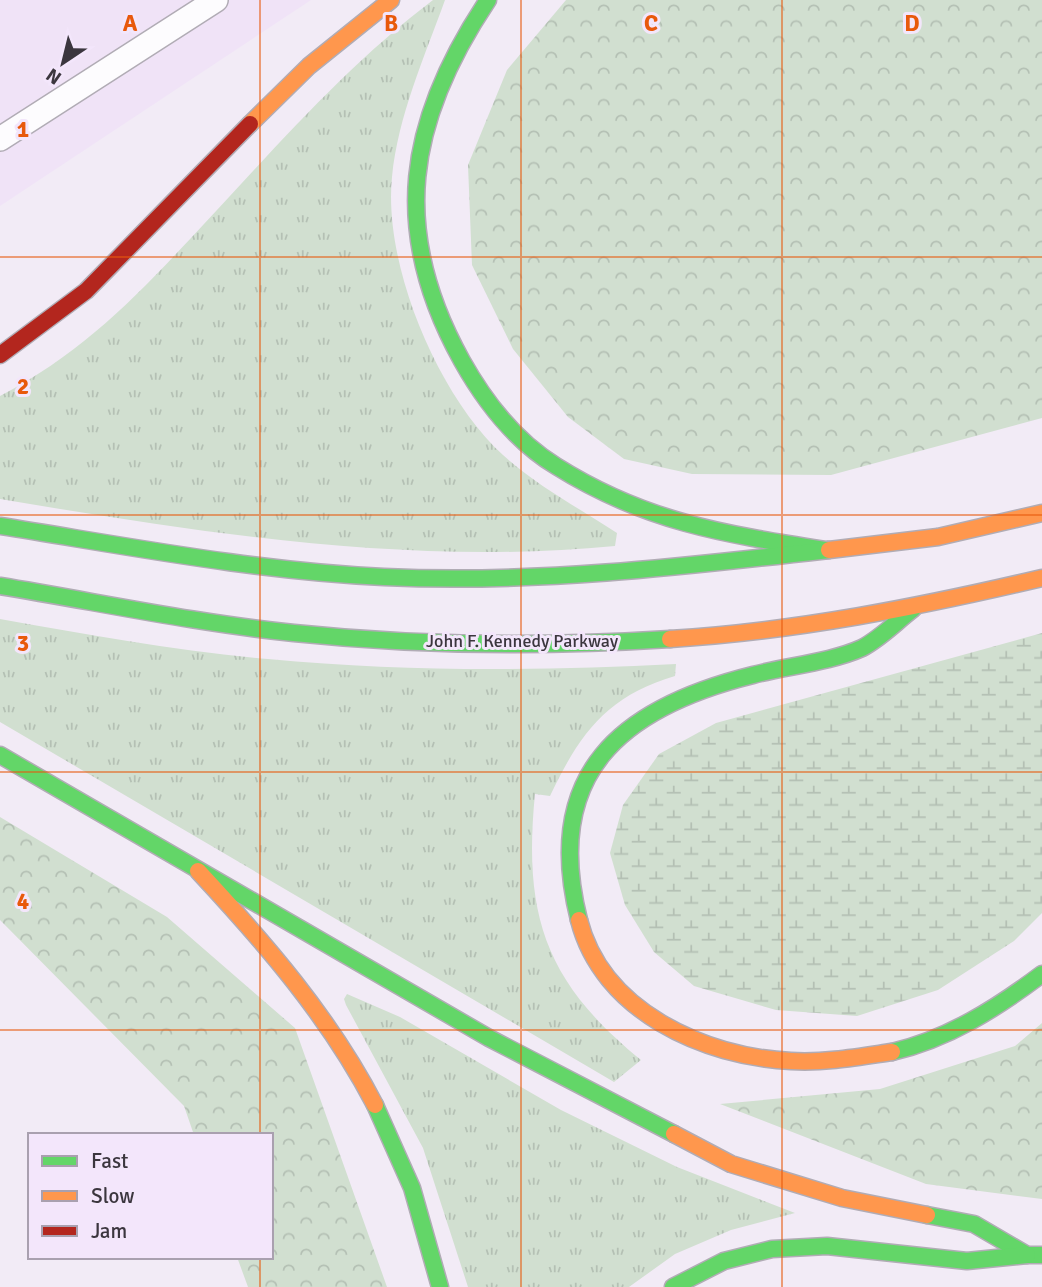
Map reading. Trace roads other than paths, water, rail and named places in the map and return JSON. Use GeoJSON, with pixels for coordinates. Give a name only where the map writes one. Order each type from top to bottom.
{"type":"FeatureCollection","features":[{"type":"Feature","properties":{"kind":"main road"},"geometry":{"type":"LineString","coordinates":[[3,350],[86,292],[239,132],[354,25],[391,0]]}},
{"type":"Feature","properties":{"kind":"main road"},"geometry":{"type":"LineString","coordinates":[[488,0],[468,25],[447,62],[426,116],[418,151],[415,216],[420,258],[433,304],[456,355],[512,432],[565,472],[654,514],[701,530],[826,550]]}},
{"type":"Feature","properties":{"kind":"main road"},"geometry":{"type":"LineString","coordinates":[[0,526],[235,564],[383,577],[495,579],[643,571],[938,537],[1042,513]]}},
{"type":"Feature","properties":{"kind":"main road","name":"John F. Kennedy Parkway"},"geometry":{"type":"LineString","coordinates":[[0,586],[260,629],[405,641],[552,644],[641,641],[773,628],[913,609],[1042,578]]}},
{"type":"Feature","properties":{"kind":"main road"},"geometry":{"type":"LineString","coordinates":[[913,609],[862,648],[677,697],[625,729],[600,756],[583,791],[571,828],[567,868],[570,896],[579,926],[590,953],[610,985],[652,1021],[695,1042],[753,1058],[807,1061],[894,1051],[929,1041],[978,1018],[1042,974]]}},
{"type":"Feature","properties":{"kind":"main road"},"geometry":{"type":"LineString","coordinates":[[0,755],[489,1038],[732,1164],[842,1198],[974,1224],[1035,1255]]}},
{"type":"Feature","properties":{"kind":"main road"},"geometry":{"type":"LineString","coordinates":[[198,872],[289,975],[331,1030],[374,1100],[407,1175],[440,1287]]}},
{"type":"Feature","properties":{"kind":"main road"},"geometry":{"type":"LineString","coordinates":[[673,1287],[724,1261],[772,1249],[827,1246],[967,1261],[1035,1255]]}},
{"type":"Feature","properties":{"kind":"lane"},"geometry":{"type":"LineString","coordinates":[[0,139],[216,0]]}},
{"type":"Feature","properties":{"kind":"lane"},"geometry":{"type":"LineString","coordinates":[[0,121],[55,104]]}}]}
